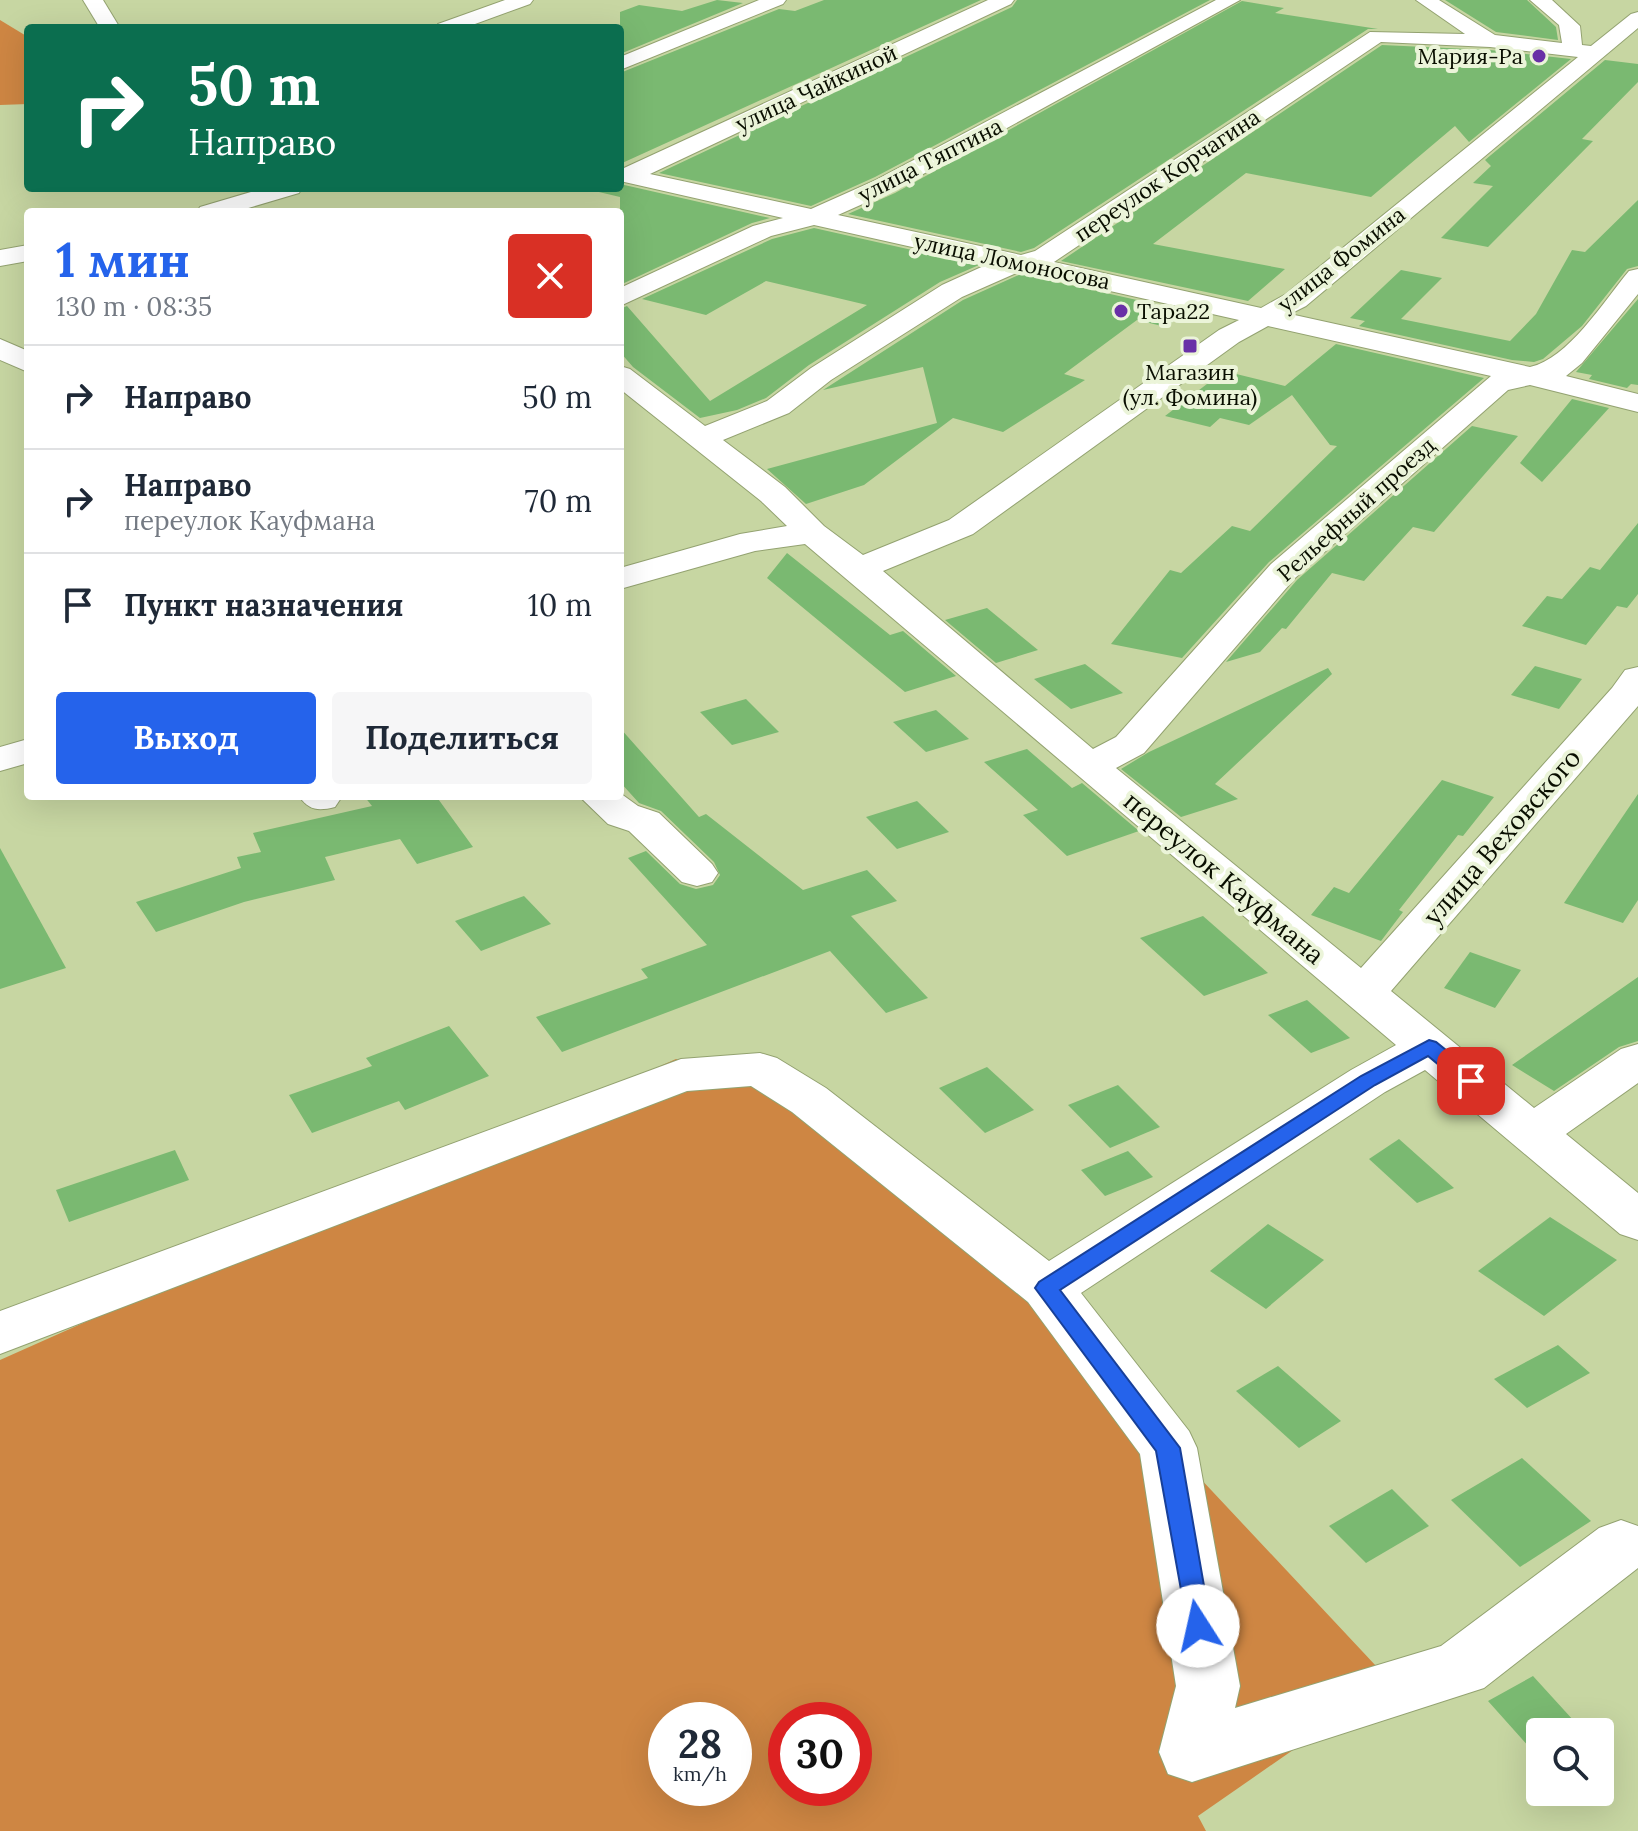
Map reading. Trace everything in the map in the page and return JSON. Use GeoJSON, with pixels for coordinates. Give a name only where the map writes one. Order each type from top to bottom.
{"type":"FeatureCollection","features":[{"type":"Feature","properties":{"kind":"street"},"geometry":{"type":"LineString","coordinates":[[93,0],[108,24]]}},
{"type":"Feature","properties":{"kind":"street"},"geometry":{"type":"LineString","coordinates":[[456,24],[523,0]]}},
{"type":"Feature","properties":{"kind":"street"},"geometry":{"type":"LineString","coordinates":[[624,62],[776,0]]}},
{"type":"Feature","properties":{"kind":"street","name":"улица Чайкиной"},"geometry":{"type":"LineString","coordinates":[[624,175],[1004,0]]}},
{"type":"Feature","properties":{"kind":"street","name":"улица Тяптина"},"geometry":{"type":"LineString","coordinates":[[624,296],[762,231],[813,217],[885,185],[1230,0]]}},
{"type":"Feature","properties":{"kind":"street"},"geometry":{"type":"LineString","coordinates":[[1426,0],[1490,41],[1596,53]]}},
{"type":"Feature","properties":{"kind":"street"},"geometry":{"type":"LineString","coordinates":[[1540,0],[1569,22],[1575,39],[1571,50]]}},
{"type":"Feature","properties":{"kind":"street","name":"улица Фомина"},"geometry":{"type":"LineString","coordinates":[[859,569],[961,527],[1229,336],[1296,300],[1638,18]]}},
{"type":"Feature","properties":{"kind":"street","name":"переулок Корчагина"},"geometry":{"type":"LineString","coordinates":[[700,437],[731,428],[778,407],[821,374],[952,291],[998,269],[1044,257],[1377,36],[1391,34],[1490,41]]}},
{"type":"Feature","properties":{"kind":"street","name":"улица Ломоносова"},"geometry":{"type":"LineString","coordinates":[[624,175],[1535,377],[1638,403]]}},
{"type":"Feature","properties":{"kind":"street"},"geometry":{"type":"LineString","coordinates":[[222,208],[276,192]]}},
{"type":"Feature","properties":{"kind":"street"},"geometry":{"type":"LineString","coordinates":[[0,258],[24,254]]}},
{"type":"Feature","properties":{"kind":"street","name":"Рельефный проезд"},"geometry":{"type":"LineString","coordinates":[[1089,766],[1130,745],[1283,571],[1498,383],[1556,370],[1572,357],[1638,277]]}},
{"type":"Feature","properties":{"kind":"street"},"geometry":{"type":"LineString","coordinates":[[0,348],[24,361]]}},
{"type":"Feature","properties":{"kind":"street","name":"переулок Кауфмана"},"geometry":{"type":"LineString","coordinates":[[624,378],[773,494],[812,533],[859,569],[1089,766],[1638,1221]]}},
{"type":"Feature","properties":{"kind":"street"},"geometry":{"type":"LineString","coordinates":[[624,578],[752,541],[812,533]]}},
{"type":"Feature","properties":{"kind":"street","name":"улица Веховского"},"geometry":{"type":"LineString","coordinates":[[1364,993],[1626,696],[1638,678]]}},
{"type":"Feature","properties":{"kind":"street"},"geometry":{"type":"LineString","coordinates":[[0,759],[24,752]]}},
{"type":"Feature","properties":{"kind":"street"},"geometry":{"type":"LineString","coordinates":[[604,800],[623,815],[644,822],[697,873]]}},
{"type":"Feature","properties":{"kind":"street"},"geometry":{"type":"LineString","coordinates":[[1047,1288],[1368,1081],[1429,1047]]}},
{"type":"Feature","properties":{"kind":"street"},"geometry":{"type":"LineString","coordinates":[[1533,1133],[1638,1060]]}},
{"type":"Feature","properties":{"kind":"street"},"geometry":{"type":"LineString","coordinates":[[0,1333],[681,1075],[760,1069],[809,1100],[1047,1288],[1168,1448],[1208,1686],[1192,1752],[1461,1668],[1621,1546]]}},
{"type":"Feature","properties":{"kind":"shaded area"},"geometry":{"type":"Polygon","coordinates":[[[0,20],[24,35],[24,104],[0,105],[0,20]]]}},
{"type":"Feature","properties":{"kind":"shaded area"},"geometry":{"type":"Polygon","coordinates":[[[676,1059],[855,1110],[1391,1682],[1198,1816],[1206,1831],[0,1831],[0,1360],[676,1059]]]}},
{"type":"Feature","properties":{"kind":"building"},"geometry":{"type":"Polygon","coordinates":[[[717,0],[743,3],[624,52],[624,24],[620,24],[620,12],[639,5],[682,11],[717,0]]]}},
{"type":"Feature","properties":{"kind":"building"},"geometry":{"type":"Polygon","coordinates":[[[824,0],[981,0],[624,162],[624,71],[779,9],[795,11],[824,0]]]}},
{"type":"Feature","properties":{"kind":"building"},"geometry":{"type":"Polygon","coordinates":[[[1017,0],[1210,0],[875,177],[811,206],[659,173],[1012,7],[1017,0]]]}},
{"type":"Feature","properties":{"kind":"building"},"geometry":{"type":"Polygon","coordinates":[[[1445,0],[1527,0],[1556,27],[1558,40],[1496,32],[1445,0]]]}},
{"type":"Feature","properties":{"kind":"building"},"geometry":{"type":"Polygon","coordinates":[[[1242,1],[1284,8],[1275,13],[1378,29],[1368,29],[1034,248],[1021,252],[848,214],[895,193],[1242,1]]]}},
{"type":"Feature","properties":{"kind":"building"},"geometry":{"type":"Polygon","coordinates":[[[1382,45],[1490,50],[1571,59],[1469,142],[1455,126],[1371,197],[1246,173],[1153,244],[1285,269],[1248,301],[1061,261],[1382,45]]]}},
{"type":"Feature","properties":{"kind":"building"},"geometry":{"type":"Polygon","coordinates":[[[1605,60],[1638,64],[1638,82],[1582,139],[1593,141],[1488,247],[1441,238],[1493,186],[1473,183],[1491,166],[1485,160],[1605,60]]]}},
{"type":"Feature","properties":{"kind":"building"},"geometry":{"type":"Polygon","coordinates":[[[624,185],[770,218],[752,223],[624,283],[624,208],[620,208],[620,197],[599,192],[624,192],[624,185]]]}},
{"type":"Feature","properties":{"kind":"building"},"geometry":{"type":"Polygon","coordinates":[[[1638,200],[1638,266],[1627,269],[1582,326],[1543,359],[1534,362],[1512,360],[1359,326],[1365,321],[1350,318],[1401,270],[1442,278],[1401,319],[1510,341],[1536,314],[1572,250],[1585,252],[1638,200]]]}},
{"type":"Feature","properties":{"kind":"building"},"geometry":{"type":"Polygon","coordinates":[[[814,228],[979,265],[940,282],[809,365],[766,398],[737,410],[700,418],[633,367],[624,357],[624,307],[627,306],[710,401],[867,305],[766,281],[706,315],[642,299],[772,239],[814,228]]]}},
{"type":"Feature","properties":{"kind":"building"},"geometry":{"type":"Polygon","coordinates":[[[1021,274],[1186,311],[1166,327],[1137,320],[1064,374],[1085,380],[1003,432],[953,418],[864,485],[806,504],[767,469],[937,423],[923,367],[823,390],[963,300],[1021,274]]]}},
{"type":"Feature","properties":{"kind":"building"},"geometry":{"type":"Polygon","coordinates":[[[1638,299],[1638,385],[1631,384],[1627,388],[1589,379],[1592,375],[1576,372],[1638,299]]]}},
{"type":"Feature","properties":{"kind":"building"},"geometry":{"type":"Polygon","coordinates":[[[1336,344],[1484,378],[1269,562],[1182,658],[1111,644],[1170,570],[1181,573],[1232,526],[1250,531],[1337,446],[1330,445],[1292,395],[1249,425],[1220,418],[1210,427],[1165,416],[1224,371],[1285,386],[1336,344]]]}},
{"type":"Feature","properties":{"kind":"building"},"geometry":{"type":"Polygon","coordinates":[[[1572,399],[1609,408],[1542,482],[1520,463],[1572,399]]]}},
{"type":"Feature","properties":{"kind":"building"},"geometry":{"type":"Polygon","coordinates":[[[1472,426],[1518,436],[1434,532],[1413,527],[1364,581],[1332,573],[1286,629],[1282,628],[1260,652],[1226,662],[1297,580],[1472,426]]]}},
{"type":"Feature","properties":{"kind":"building"},"geometry":{"type":"Polygon","coordinates":[[[1638,523],[1638,594],[1627,608],[1617,606],[1586,645],[1522,626],[1547,596],[1562,599],[1590,567],[1600,570],[1638,523]]]}},
{"type":"Feature","properties":{"kind":"building"},"geometry":{"type":"Polygon","coordinates":[[[787,553],[890,635],[903,631],[956,676],[905,692],[767,578],[787,553]]]}},
{"type":"Feature","properties":{"kind":"building"},"geometry":{"type":"Polygon","coordinates":[[[987,608],[1038,650],[996,663],[945,620],[987,608]]]}},
{"type":"Feature","properties":{"kind":"building"},"geometry":{"type":"Polygon","coordinates":[[[1085,664],[1123,693],[1071,709],[1034,679],[1085,664]]]}},
{"type":"Feature","properties":{"kind":"building"},"geometry":{"type":"Polygon","coordinates":[[[1535,666],[1582,679],[1559,709],[1511,695],[1535,666]]]}},
{"type":"Feature","properties":{"kind":"building"},"geometry":{"type":"Polygon","coordinates":[[[1328,668],[1332,674],[1215,784],[1238,799],[1181,817],[1121,769],[1149,752],[1328,668]]]}},
{"type":"Feature","properties":{"kind":"building"},"geometry":{"type":"Polygon","coordinates":[[[746,699],[779,732],[732,745],[700,712],[746,699]]]}},
{"type":"Feature","properties":{"kind":"building"},"geometry":{"type":"Polygon","coordinates":[[[936,710],[969,739],[926,752],[893,722],[936,710]]]}},
{"type":"Feature","properties":{"kind":"building"},"geometry":{"type":"Polygon","coordinates":[[[624,733],[699,817],[706,814],[803,890],[867,870],[897,901],[851,916],[928,998],[886,1013],[830,951],[562,1052],[536,1017],[648,978],[641,969],[707,945],[628,858],[646,851],[680,884],[696,889],[713,885],[720,875],[714,862],[661,811],[639,803],[624,786],[624,733]]]}},
{"type":"Feature","properties":{"kind":"building"},"geometry":{"type":"Polygon","coordinates":[[[1027,749],[1072,788],[1082,783],[1139,831],[1067,856],[1023,815],[1038,810],[984,762],[1027,749]]]}},
{"type":"Feature","properties":{"kind":"building"},"geometry":{"type":"Polygon","coordinates":[[[1442,780],[1494,797],[1463,836],[1458,835],[1399,910],[1403,912],[1381,941],[1311,915],[1334,887],[1349,893],[1442,780]]]}},
{"type":"Feature","properties":{"kind":"building"},"geometry":{"type":"Polygon","coordinates":[[[1638,794],[1638,900],[1623,923],[1564,903],[1638,794]]]}},
{"type":"Feature","properties":{"kind":"building"},"geometry":{"type":"Polygon","coordinates":[[[367,800],[439,800],[473,847],[417,864],[400,839],[325,857],[335,880],[244,902],[156,932],[136,902],[241,868],[237,857],[261,852],[253,833],[372,806],[367,800]]]}},
{"type":"Feature","properties":{"kind":"building"},"geometry":{"type":"Polygon","coordinates":[[[917,801],[949,832],[897,849],[866,817],[917,801]]]}},
{"type":"Feature","properties":{"kind":"building"},"geometry":{"type":"Polygon","coordinates":[[[0,848],[66,968],[0,989],[0,848]]]}},
{"type":"Feature","properties":{"kind":"building"},"geometry":{"type":"Polygon","coordinates":[[[524,896],[551,924],[481,951],[455,921],[524,896]]]}},
{"type":"Feature","properties":{"kind":"building"},"geometry":{"type":"Polygon","coordinates":[[[1203,916],[1268,973],[1204,996],[1140,938],[1203,916]]]}},
{"type":"Feature","properties":{"kind":"building"},"geometry":{"type":"Polygon","coordinates":[[[1470,952],[1521,970],[1495,1008],[1444,988],[1470,952]]]}},
{"type":"Feature","properties":{"kind":"building"},"geometry":{"type":"Polygon","coordinates":[[[1638,977],[1638,1041],[1619,1047],[1554,1091],[1512,1065],[1638,977]]]}},
{"type":"Feature","properties":{"kind":"building"},"geometry":{"type":"Polygon","coordinates":[[[1307,1000],[1350,1038],[1311,1053],[1268,1015],[1307,1000]]]}},
{"type":"Feature","properties":{"kind":"building"},"geometry":{"type":"Polygon","coordinates":[[[449,1026],[489,1076],[405,1110],[399,1101],[312,1133],[289,1095],[372,1066],[366,1058],[449,1026]]]}},
{"type":"Feature","properties":{"kind":"building"},"geometry":{"type":"Polygon","coordinates":[[[987,1067],[1034,1110],[985,1133],[939,1088],[987,1067]]]}},
{"type":"Feature","properties":{"kind":"building"},"geometry":{"type":"Polygon","coordinates":[[[1118,1085],[1160,1127],[1110,1148],[1068,1105],[1118,1085]]]}},
{"type":"Feature","properties":{"kind":"building"},"geometry":{"type":"Polygon","coordinates":[[[1399,1139],[1454,1188],[1417,1203],[1369,1159],[1399,1139]]]}},
{"type":"Feature","properties":{"kind":"building"},"geometry":{"type":"Polygon","coordinates":[[[175,1150],[189,1180],[69,1222],[56,1190],[175,1150]]]}},
{"type":"Feature","properties":{"kind":"building"},"geometry":{"type":"Polygon","coordinates":[[[1128,1151],[1153,1177],[1105,1196],[1081,1170],[1128,1151]]]}},
{"type":"Feature","properties":{"kind":"building"},"geometry":{"type":"Polygon","coordinates":[[[1550,1217],[1617,1260],[1544,1316],[1478,1271],[1550,1217]]]}},
{"type":"Feature","properties":{"kind":"building"},"geometry":{"type":"Polygon","coordinates":[[[1268,1224],[1324,1260],[1266,1309],[1210,1271],[1268,1224]]]}},
{"type":"Feature","properties":{"kind":"building"},"geometry":{"type":"Polygon","coordinates":[[[1558,1345],[1590,1373],[1527,1408],[1494,1379],[1558,1345]]]}},
{"type":"Feature","properties":{"kind":"building"},"geometry":{"type":"Polygon","coordinates":[[[1278,1366],[1341,1421],[1299,1448],[1236,1391],[1278,1366]]]}},
{"type":"Feature","properties":{"kind":"building"},"geometry":{"type":"Polygon","coordinates":[[[1522,1458],[1591,1521],[1520,1567],[1451,1500],[1522,1458]]]}},
{"type":"Feature","properties":{"kind":"building"},"geometry":{"type":"Polygon","coordinates":[[[1392,1489],[1429,1526],[1366,1563],[1329,1526],[1392,1489]]]}},
{"type":"Feature","properties":{"kind":"building"},"geometry":{"type":"Polygon","coordinates":[[[1533,1676],[1571,1718],[1526,1718],[1526,1743],[1488,1701],[1533,1676]]]}},
{"type":"Feature","properties":{"kind":"place","name":"Мария-Ра"},"geometry":{"type":"Point","coordinates":[1539,56]}},
{"type":"Feature","properties":{"kind":"place","name":"Тара22"},"geometry":{"type":"Point","coordinates":[1121,311]}},
{"type":"Feature","properties":{"kind":"place","name":"Магазин (ул. Фомина)"},"geometry":{"type":"Point","coordinates":[1190,346]}},
{"type":"Feature","properties":{"kind":"route"},"geometry":{"type":"LineString","coordinates":[[1198,1626],[1168,1448],[1047,1288],[1368,1081],[1429,1047],[1471,1081]]}}]}
